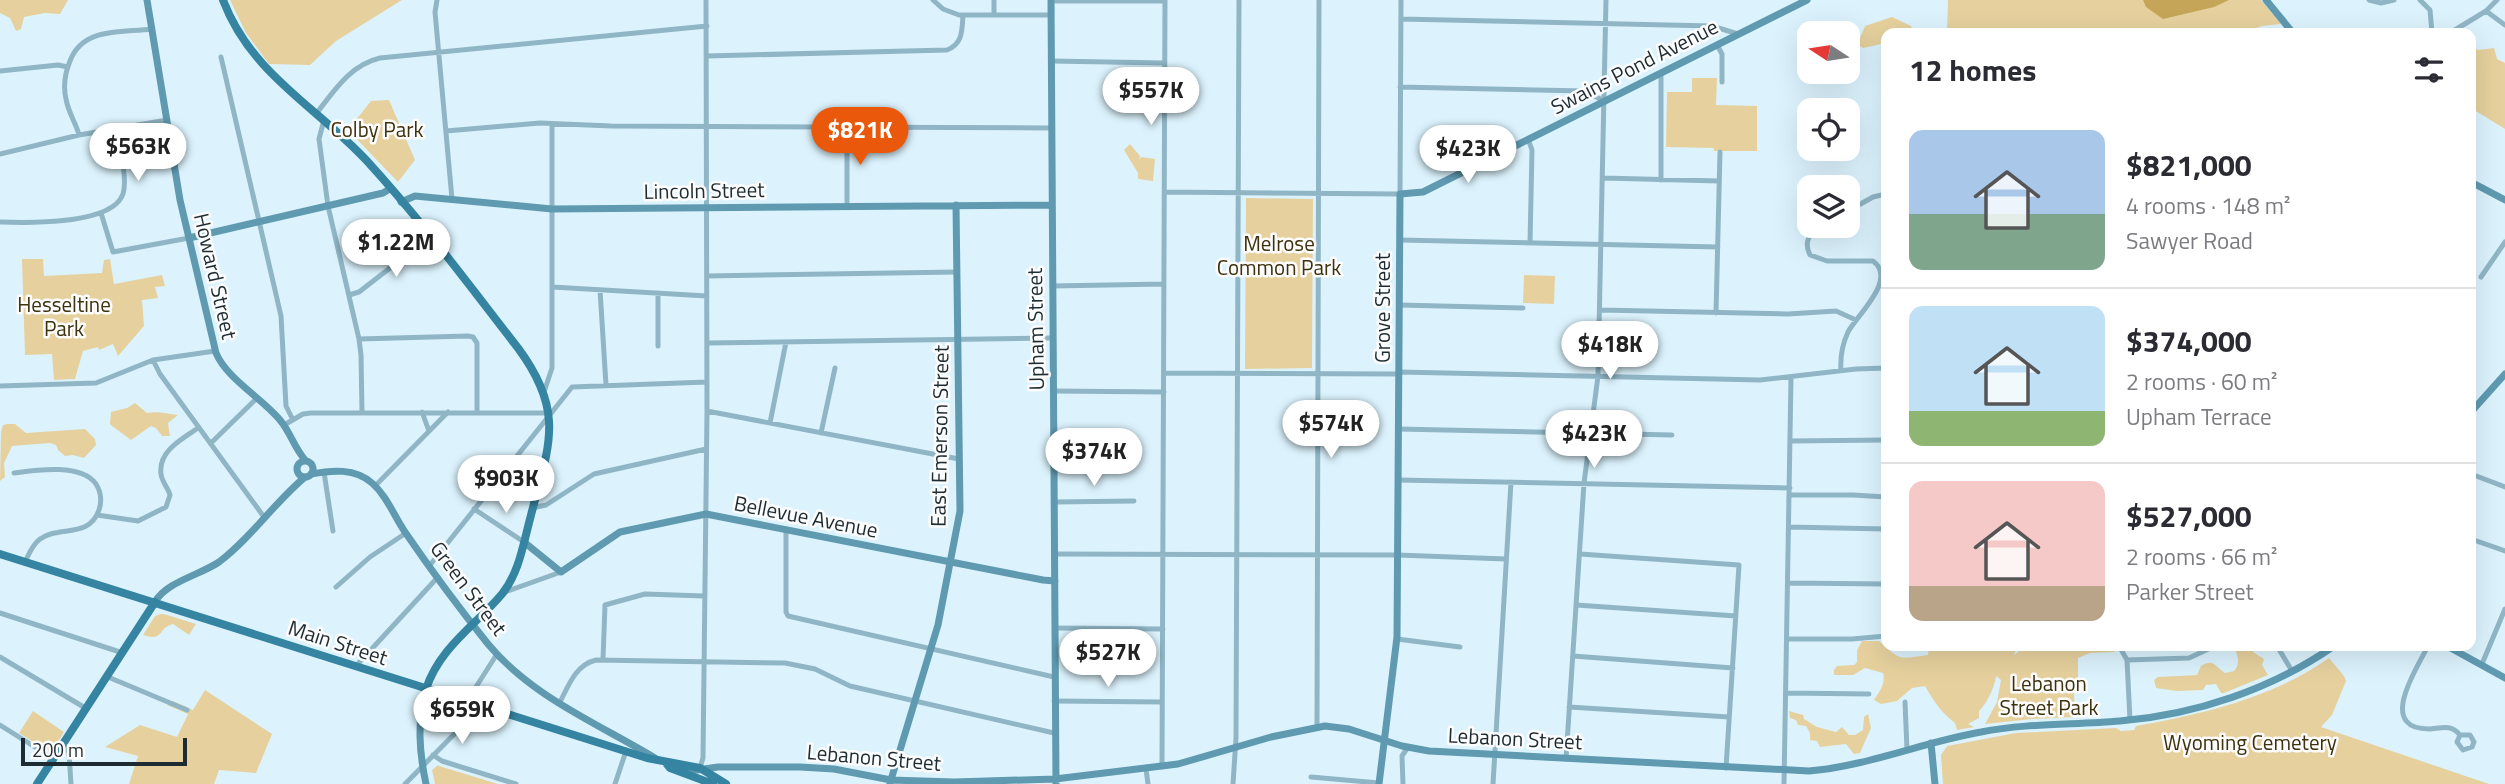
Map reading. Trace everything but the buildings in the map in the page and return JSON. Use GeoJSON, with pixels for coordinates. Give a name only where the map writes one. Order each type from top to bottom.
{"type":"FeatureCollection","features":[{"type":"Feature","properties":{"kind":"main road"},"geometry":{"type":"LineString","coordinates":[[223,0],[237,30],[258,60],[278,82],[354,147],[391,188],[518,348],[536,374],[544,392],[549,413],[549,447],[515,571],[502,593],[442,656],[426,689]]}},
{"type":"Feature","properties":{"kind":"main road","name":"Main Street"},"geometry":{"type":"LineString","coordinates":[[0,554],[664,763],[670,768],[713,784]]}},
{"type":"Feature","properties":{"kind":"main road"},"geometry":{"type":"LineString","coordinates":[[37,784],[155,602]]}},
{"type":"Feature","properties":{"kind":"main road","name":"Main Street"},"geometry":{"type":"LineString","coordinates":[[664,763],[673,762],[700,768],[726,784]]}},
{"type":"Feature","properties":{"kind":"street","name":"Howard Street"},"geometry":{"type":"LineString","coordinates":[[147,0],[189,238],[215,351],[222,364],[284,425],[295,449],[297,469]]}},
{"type":"Feature","properties":{"kind":"street"},"geometry":{"type":"LineString","coordinates":[[437,0],[435,12],[438,52],[452,198]]}},
{"type":"Feature","properties":{"kind":"street"},"geometry":{"type":"LineString","coordinates":[[700,768],[703,758],[707,411],[706,0]]}},
{"type":"Feature","properties":{"kind":"street"},"geometry":{"type":"LineString","coordinates":[[933,0],[947,11],[963,15],[1051,15]]}},
{"type":"Feature","properties":{"kind":"street"},"geometry":{"type":"LineString","coordinates":[[993,15],[994,0]]}},
{"type":"Feature","properties":{"kind":"street"},"geometry":{"type":"LineString","coordinates":[[1051,0],[1165,1],[1162,767]]}},
{"type":"Feature","properties":{"kind":"street","name":"Upham Street"},"geometry":{"type":"LineString","coordinates":[[1051,0],[1055,781]]}},
{"type":"Feature","properties":{"kind":"street"},"geometry":{"type":"LineString","coordinates":[[1233,784],[1236,746],[1239,0]]}},
{"type":"Feature","properties":{"kind":"street"},"geometry":{"type":"LineString","coordinates":[[1317,726],[1319,0]]}},
{"type":"Feature","properties":{"kind":"street","name":"Grove Street"},"geometry":{"type":"LineString","coordinates":[[1379,784],[1396,639],[1401,0]]}},
{"type":"Feature","properties":{"kind":"street"},"geometry":{"type":"LineString","coordinates":[[1566,759],[1584,483],[1598,376],[1606,0]]}},
{"type":"Feature","properties":{"kind":"street","name":"Swains Pond Avenue"},"geometry":{"type":"LineString","coordinates":[[1400,194],[1423,192],[1807,0]]}},
{"type":"Feature","properties":{"kind":"street"},"geometry":{"type":"LineString","coordinates":[[2266,0],[2289,28]]}},
{"type":"Feature","properties":{"kind":"street"},"geometry":{"type":"LineString","coordinates":[[2370,0],[2388,3],[2394,0]]}},
{"type":"Feature","properties":{"kind":"street"},"geometry":{"type":"LineString","coordinates":[[2420,0],[2430,10],[2432,28]]}},
{"type":"Feature","properties":{"kind":"street"},"geometry":{"type":"LineString","coordinates":[[2458,28],[2486,11],[2497,0]]}},
{"type":"Feature","properties":{"kind":"street"},"geometry":{"type":"LineString","coordinates":[[2486,11],[2505,25]]}},
{"type":"Feature","properties":{"kind":"street"},"geometry":{"type":"LineString","coordinates":[[707,56],[947,50],[953,48],[960,39],[963,15]]}},
{"type":"Feature","properties":{"kind":"street"},"geometry":{"type":"LineString","coordinates":[[1401,19],[1712,26],[1738,34]]}},
{"type":"Feature","properties":{"kind":"street"},"geometry":{"type":"LineString","coordinates":[[316,114],[348,75],[362,64],[380,58],[706,26]]}},
{"type":"Feature","properties":{"kind":"street"},"geometry":{"type":"LineString","coordinates":[[79,135],[65,97],[68,66],[77,46],[88,38],[152,29]]}},
{"type":"Feature","properties":{"kind":"street"},"geometry":{"type":"LineString","coordinates":[[1717,45],[1722,54],[1722,82]]}},
{"type":"Feature","properties":{"kind":"street"},"geometry":{"type":"LineString","coordinates":[[221,57],[281,316],[286,408],[293,419]]}},
{"type":"Feature","properties":{"kind":"street"},"geometry":{"type":"LineString","coordinates":[[1051,61],[1165,62]]}},
{"type":"Feature","properties":{"kind":"street"},"geometry":{"type":"LineString","coordinates":[[0,71],[68,66]]}},
{"type":"Feature","properties":{"kind":"street"},"geometry":{"type":"LineString","coordinates":[[1661,73],[1661,180]]}},
{"type":"Feature","properties":{"kind":"street"},"geometry":{"type":"LineString","coordinates":[[1400,87],[1585,91],[1604,101]]}},
{"type":"Feature","properties":{"kind":"street"},"geometry":{"type":"LineString","coordinates":[[0,154],[79,135],[167,120]]}},
{"type":"Feature","properties":{"kind":"street"},"geometry":{"type":"LineString","coordinates":[[324,120],[319,138],[328,206],[359,339],[362,412]]}},
{"type":"Feature","properties":{"kind":"street"},"geometry":{"type":"LineString","coordinates":[[446,131],[552,124],[1050,128]]}},
{"type":"Feature","properties":{"kind":"street"},"geometry":{"type":"LineString","coordinates":[[544,392],[552,368],[552,124]]}},
{"type":"Feature","properties":{"kind":"street"},"geometry":{"type":"LineString","coordinates":[[847,127],[847,206]]}},
{"type":"Feature","properties":{"kind":"street"},"geometry":{"type":"LineString","coordinates":[[0,222],[41,223],[101,213],[117,205],[124,190],[116,128]]}},
{"type":"Feature","properties":{"kind":"street"},"geometry":{"type":"LineString","coordinates":[[1528,139],[1532,150],[1530,243]]}},
{"type":"Feature","properties":{"kind":"street"},"geometry":{"type":"LineString","coordinates":[[1716,313],[1720,152]]}},
{"type":"Feature","properties":{"kind":"street"},"geometry":{"type":"LineString","coordinates":[[1603,178],[1719,181]]}},
{"type":"Feature","properties":{"kind":"street"},"geometry":{"type":"LineString","coordinates":[[2476,187],[2505,200]]}},
{"type":"Feature","properties":{"kind":"street"},"geometry":{"type":"LineString","coordinates":[[101,213],[113,253],[328,206],[391,188]]}},
{"type":"Feature","properties":{"kind":"street"},"geometry":{"type":"LineString","coordinates":[[1164,192],[1400,194]]}},
{"type":"Feature","properties":{"kind":"street"},"geometry":{"type":"LineString","coordinates":[[1860,204],[1881,195]]}},
{"type":"Feature","properties":{"kind":"street","name":"Lincoln Street"},"geometry":{"type":"LineString","coordinates":[[401,202],[413,196],[552,209],[1051,205]]}},
{"type":"Feature","properties":{"kind":"street","name":"East Emerson Street"},"geometry":{"type":"LineString","coordinates":[[891,782],[940,619],[960,511],[956,205]]}},
{"type":"Feature","properties":{"kind":"street"},"geometry":{"type":"LineString","coordinates":[[349,295],[358,292],[429,237]]}},
{"type":"Feature","properties":{"kind":"street"},"geometry":{"type":"LineString","coordinates":[[1808,238],[1810,255],[1828,261],[1872,261],[1879,268],[1879,287],[1856,320],[1843,345],[1841,370]]}},
{"type":"Feature","properties":{"kind":"street"},"geometry":{"type":"LineString","coordinates":[[1400,240],[1718,247]]}},
{"type":"Feature","properties":{"kind":"street"},"geometry":{"type":"LineString","coordinates":[[2481,277],[2505,242]]}},
{"type":"Feature","properties":{"kind":"street"},"geometry":{"type":"LineString","coordinates":[[707,276],[957,272]]}},
{"type":"Feature","properties":{"kind":"street"},"geometry":{"type":"LineString","coordinates":[[1052,286],[1164,284]]}},
{"type":"Feature","properties":{"kind":"street"},"geometry":{"type":"LineString","coordinates":[[552,287],[707,296]]}},
{"type":"Feature","properties":{"kind":"street"},"geometry":{"type":"LineString","coordinates":[[600,290],[606,384]]}},
{"type":"Feature","properties":{"kind":"street"},"geometry":{"type":"LineString","coordinates":[[658,293],[658,346]]}},
{"type":"Feature","properties":{"kind":"street"},"geometry":{"type":"LineString","coordinates":[[1399,305],[1523,308]]}},
{"type":"Feature","properties":{"kind":"street"},"geometry":{"type":"LineString","coordinates":[[1600,310],[1788,314],[1836,311],[1856,320]]}},
{"type":"Feature","properties":{"kind":"street"},"geometry":{"type":"LineString","coordinates":[[359,339],[473,337],[477,344],[477,412]]}},
{"type":"Feature","properties":{"kind":"street"},"geometry":{"type":"LineString","coordinates":[[707,343],[1053,338]]}},
{"type":"Feature","properties":{"kind":"street"},"geometry":{"type":"LineString","coordinates":[[770,423],[786,342]]}},
{"type":"Feature","properties":{"kind":"street"},"geometry":{"type":"LineString","coordinates":[[0,386],[96,383],[153,360],[215,351]]}},
{"type":"Feature","properties":{"kind":"street"},"geometry":{"type":"LineString","coordinates":[[153,360],[159,373],[264,517]]}},
{"type":"Feature","properties":{"kind":"street"},"geometry":{"type":"LineString","coordinates":[[821,433],[835,368]]}},
{"type":"Feature","properties":{"kind":"street"},"geometry":{"type":"LineString","coordinates":[[1164,373],[1399,373],[1760,380],[1841,370],[1881,368]]}},
{"type":"Feature","properties":{"kind":"street"},"geometry":{"type":"LineString","coordinates":[[2476,406],[2505,374]]}},
{"type":"Feature","properties":{"kind":"street"},"geometry":{"type":"LineString","coordinates":[[1784,784],[1791,377]]}},
{"type":"Feature","properties":{"kind":"street"},"geometry":{"type":"LineString","coordinates":[[430,565],[573,386],[707,382]]}},
{"type":"Feature","properties":{"kind":"street"},"geometry":{"type":"LineString","coordinates":[[1053,391],[1164,392]]}},
{"type":"Feature","properties":{"kind":"street"},"geometry":{"type":"LineString","coordinates":[[211,443],[257,398]]}},
{"type":"Feature","properties":{"kind":"street"},"geometry":{"type":"LineString","coordinates":[[707,411],[960,459]]}},
{"type":"Feature","properties":{"kind":"street"},"geometry":{"type":"LineString","coordinates":[[422,412],[429,430]]}},
{"type":"Feature","properties":{"kind":"street"},"geometry":{"type":"LineString","coordinates":[[155,602],[181,583],[219,562],[289,490],[308,476],[324,472],[353,473],[375,486],[448,412]]}},
{"type":"Feature","properties":{"kind":"street"},"geometry":{"type":"LineString","coordinates":[[284,425],[309,413],[549,413]]}},
{"type":"Feature","properties":{"kind":"street"},"geometry":{"type":"LineString","coordinates":[[97,514],[138,521],[166,507],[170,495],[162,478],[162,461],[172,446],[198,428]]}},
{"type":"Feature","properties":{"kind":"street"},"geometry":{"type":"LineString","coordinates":[[1398,429],[1672,435]]}},
{"type":"Feature","properties":{"kind":"street"},"geometry":{"type":"LineString","coordinates":[[1791,441],[1881,440]]}},
{"type":"Feature","properties":{"kind":"street","name":"Howard Street"},"geometry":{"type":"LineString","coordinates":[[295,449],[309,463]]}},
{"type":"Feature","properties":{"kind":"street"},"geometry":{"type":"LineString","coordinates":[[532,508],[548,504],[594,474],[706,449]]}},
{"type":"Feature","properties":{"kind":"street"},"geometry":{"type":"LineString","coordinates":[[289,490],[301,462],[309,463],[324,472]]}},
{"type":"Feature","properties":{"kind":"street"},"geometry":{"type":"LineString","coordinates":[[308,476],[309,463]]}},
{"type":"Feature","properties":{"kind":"street"},"geometry":{"type":"LineString","coordinates":[[14,473],[62,469],[87,475],[96,484],[100,494],[97,514],[90,524],[39,540],[25,562]]}},
{"type":"Feature","properties":{"kind":"street"},"geometry":{"type":"LineString","coordinates":[[297,469],[308,476]]}},
{"type":"Feature","properties":{"kind":"street"},"geometry":{"type":"LineString","coordinates":[[324,472],[333,531]]}},
{"type":"Feature","properties":{"kind":"street"},"geometry":{"type":"LineString","coordinates":[[2476,476],[2505,487]]}},
{"type":"Feature","properties":{"kind":"street"},"geometry":{"type":"LineString","coordinates":[[1398,480],[1790,488]]}},
{"type":"Feature","properties":{"kind":"street"},"geometry":{"type":"LineString","coordinates":[[1493,784],[1511,482]]}},
{"type":"Feature","properties":{"kind":"street","name":"Green Street"},"geometry":{"type":"LineString","coordinates":[[375,486],[406,533],[497,654],[520,676],[559,704],[664,763]]}},
{"type":"Feature","properties":{"kind":"street"},"geometry":{"type":"LineString","coordinates":[[1790,495],[1881,497]]}},
{"type":"Feature","properties":{"kind":"street"},"geometry":{"type":"LineString","coordinates":[[1054,502],[1134,501]]}},
{"type":"Feature","properties":{"kind":"street"},"geometry":{"type":"LineString","coordinates":[[474,509],[524,542],[561,572]]}},
{"type":"Feature","properties":{"kind":"street","name":"Bellevue Avenue"},"geometry":{"type":"LineString","coordinates":[[502,593],[561,572],[620,532],[706,514],[1055,580]]}},
{"type":"Feature","properties":{"kind":"street"},"geometry":{"type":"LineString","coordinates":[[1789,527],[1881,529]]}},
{"type":"Feature","properties":{"kind":"street"},"geometry":{"type":"LineString","coordinates":[[786,529],[787,615],[1054,677]]}},
{"type":"Feature","properties":{"kind":"street"},"geometry":{"type":"LineString","coordinates":[[336,586],[370,557],[406,533]]}},
{"type":"Feature","properties":{"kind":"street"},"geometry":{"type":"LineString","coordinates":[[2476,540],[2505,551]]}},
{"type":"Feature","properties":{"kind":"street"},"geometry":{"type":"LineString","coordinates":[[1055,554],[1397,555],[1506,559]]}},
{"type":"Feature","properties":{"kind":"street"},"geometry":{"type":"LineString","coordinates":[[1580,554],[1739,565],[1726,768]]}},
{"type":"Feature","properties":{"kind":"street"},"geometry":{"type":"LineString","coordinates":[[356,666],[438,577]]}},
{"type":"Feature","properties":{"kind":"street"},"geometry":{"type":"LineString","coordinates":[[1788,583],[1881,584]]}},
{"type":"Feature","properties":{"kind":"street"},"geometry":{"type":"LineString","coordinates":[[603,659],[605,604],[646,594],[704,596]]}},
{"type":"Feature","properties":{"kind":"street"},"geometry":{"type":"LineString","coordinates":[[1576,605],[1736,616]]}},
{"type":"Feature","properties":{"kind":"street"},"geometry":{"type":"LineString","coordinates":[[2482,664],[2505,610]]}},
{"type":"Feature","properties":{"kind":"street"},"geometry":{"type":"LineString","coordinates":[[0,613],[122,653]]}},
{"type":"Feature","properties":{"kind":"street"},"geometry":{"type":"LineString","coordinates":[[1055,628],[1163,629]]}},
{"type":"Feature","properties":{"kind":"street"},"geometry":{"type":"LineString","coordinates":[[1787,639],[1881,636]]}},
{"type":"Feature","properties":{"kind":"street"},"geometry":{"type":"LineString","coordinates":[[1396,639],[1460,647]]}},
{"type":"Feature","properties":{"kind":"street"},"geometry":{"type":"LineString","coordinates":[[2122,651],[2127,660],[2130,720]]}},
{"type":"Feature","properties":{"kind":"street"},"geometry":{"type":"LineString","coordinates":[[2127,660],[2186,659],[2204,651]]}},
{"type":"Feature","properties":{"kind":"street"},"geometry":{"type":"LineString","coordinates":[[2280,651],[2292,671]]}},
{"type":"Feature","properties":{"kind":"street","name":"Lebanon Street"},"geometry":{"type":"LineString","coordinates":[[683,772],[700,768],[820,768],[891,782],[1055,781],[1162,767],[1317,726],[1337,727],[1429,751],[1784,771],[1837,768],[1979,732],[2024,726],[2130,720],[2211,705],[2292,671],[2326,651]]}},
{"type":"Feature","properties":{"kind":"street"},"geometry":{"type":"LineString","coordinates":[[2425,651],[2403,694],[2402,712],[2408,721],[2416,726],[2452,728],[2460,735]]}},
{"type":"Feature","properties":{"kind":"street"},"geometry":{"type":"LineString","coordinates":[[2457,651],[2505,678]]}},
{"type":"Feature","properties":{"kind":"street"},"geometry":{"type":"LineString","coordinates":[[467,701],[497,654]]}},
{"type":"Feature","properties":{"kind":"street"},"geometry":{"type":"LineString","coordinates":[[1573,656],[1733,667]]}},
{"type":"Feature","properties":{"kind":"street"},"geometry":{"type":"LineString","coordinates":[[0,657],[86,709]]}},
{"type":"Feature","properties":{"kind":"street"},"geometry":{"type":"LineString","coordinates":[[559,704],[580,668],[589,662],[603,659],[796,664],[820,671],[850,686],[1054,733]]}},
{"type":"Feature","properties":{"kind":"street"},"geometry":{"type":"LineString","coordinates":[[108,677],[187,710]]}},
{"type":"Feature","properties":{"kind":"street"},"geometry":{"type":"LineString","coordinates":[[426,689],[419,722],[426,784]]}},
{"type":"Feature","properties":{"kind":"street"},"geometry":{"type":"LineString","coordinates":[[1786,693],[1869,694]]}},
{"type":"Feature","properties":{"kind":"street"},"geometry":{"type":"LineString","coordinates":[[1054,701],[1163,702]]}},
{"type":"Feature","properties":{"kind":"street"},"geometry":{"type":"LineString","coordinates":[[1905,702],[1907,750]]}},
{"type":"Feature","properties":{"kind":"street"},"geometry":{"type":"LineString","coordinates":[[405,784],[482,706]]}},
{"type":"Feature","properties":{"kind":"street"},"geometry":{"type":"LineString","coordinates":[[1569,707],[1729,717]]}},
{"type":"Feature","properties":{"kind":"street"},"geometry":{"type":"LineString","coordinates":[[0,725],[54,759]]}},
{"type":"Feature","properties":{"kind":"street"},"geometry":{"type":"LineString","coordinates":[[596,725],[605,733],[605,745]]}},
{"type":"Feature","properties":{"kind":"street"},"geometry":{"type":"LineString","coordinates":[[1931,743],[1936,784]]}},
{"type":"Feature","properties":{"kind":"street"},"geometry":{"type":"LineString","coordinates":[[63,744],[69,753],[71,784]]}},
{"type":"Feature","properties":{"kind":"street"},"geometry":{"type":"LineString","coordinates":[[1403,784],[1402,757],[1408,747]]}},
{"type":"Feature","properties":{"kind":"street"},"geometry":{"type":"LineString","coordinates":[[615,784],[625,751]]}},
{"type":"Feature","properties":{"kind":"street"},"geometry":{"type":"LineString","coordinates":[[433,755],[442,761],[516,784]]}},
{"type":"Feature","properties":{"kind":"street"},"geometry":{"type":"LineString","coordinates":[[1146,769],[1148,784]]}},
{"type":"Feature","properties":{"kind":"street"},"geometry":{"type":"LineString","coordinates":[[1311,777],[1379,784]]}},
{"type":"Feature","properties":{"kind":"green space"},"geometry":{"type":"Polygon","coordinates":[[[0,0],[68,0],[60,14],[45,13],[24,17],[21,29],[16,31],[10,18],[0,13],[0,0]]]}},
{"type":"Feature","properties":{"kind":"green space"},"geometry":{"type":"Polygon","coordinates":[[[230,0],[402,0],[336,41],[310,65],[269,64],[246,33],[230,0]]]}},
{"type":"Feature","properties":{"kind":"green space"},"geometry":{"type":"Polygon","coordinates":[[[1948,0],[2261,0],[2281,24],[2256,28],[1947,28],[1948,0]]]}},
{"type":"Feature","properties":{"kind":"green space"},"geometry":{"type":"Polygon","coordinates":[[[1892,17],[1912,28],[1881,28],[1881,44],[1863,48],[1860,46],[1865,26],[1892,17]]]}},
{"type":"Feature","properties":{"kind":"green space"},"geometry":{"type":"Polygon","coordinates":[[[2494,48],[2497,59],[2505,63],[2505,129],[2476,111],[2476,49],[2494,48]]]}},
{"type":"Feature","properties":{"kind":"green space"},"geometry":{"type":"Polygon","coordinates":[[[1692,78],[1717,78],[1716,105],[1757,106],[1757,151],[1666,147],[1667,92],[1692,92],[1692,78]]]}},
{"type":"Feature","properties":{"kind":"green space","name":"Colby Park"},"geometry":{"type":"Polygon","coordinates":[[[389,100],[415,160],[398,182],[348,130],[371,101],[389,100]]]}},
{"type":"Feature","properties":{"kind":"green space"},"geometry":{"type":"Polygon","coordinates":[[[1130,144],[1140,156],[1139,161],[1141,157],[1155,159],[1153,181],[1138,179],[1138,173],[1124,150],[1130,144]]]}},
{"type":"Feature","properties":{"kind":"green space","name":"Melrose Common Park"},"geometry":{"type":"Polygon","coordinates":[[[1246,198],[1313,199],[1312,368],[1245,369],[1246,198]]]}},
{"type":"Feature","properties":{"kind":"green space","name":"Hesseltine Park"},"geometry":{"type":"Polygon","coordinates":[[[22,259],[43,259],[44,276],[102,273],[104,260],[110,259],[114,284],[162,275],[165,286],[155,287],[158,298],[142,300],[144,326],[118,356],[113,344],[99,350],[98,347],[83,351],[75,379],[54,380],[52,354],[25,355],[22,259]]]}},
{"type":"Feature","properties":{"kind":"green space"},"geometry":{"type":"Polygon","coordinates":[[[1524,275],[1555,276],[1554,304],[1523,303],[1524,275]]]}},
{"type":"Feature","properties":{"kind":"green space"},"geometry":{"type":"Polygon","coordinates":[[[135,403],[147,413],[178,415],[168,423],[170,436],[162,436],[151,426],[131,440],[110,424],[111,412],[135,403]]]}},
{"type":"Feature","properties":{"kind":"green space"},"geometry":{"type":"Polygon","coordinates":[[[15,424],[26,433],[85,429],[95,439],[96,445],[84,458],[65,456],[56,445],[50,443],[12,446],[4,463],[5,477],[0,481],[1,432],[3,425],[15,424]]]}},
{"type":"Feature","properties":{"kind":"green space"},"geometry":{"type":"Polygon","coordinates":[[[161,614],[196,624],[189,635],[173,624],[158,636],[143,635],[155,616],[161,614]]]}},
{"type":"Feature","properties":{"kind":"green space","name":"Lebanon Street Park"},"geometry":{"type":"Polygon","coordinates":[[[1862,641],[1879,641],[1881,651],[1891,651],[1905,658],[1928,655],[1928,651],[2015,651],[2014,655],[2019,651],[2115,652],[2090,653],[2078,658],[2078,691],[2074,692],[2075,717],[1985,724],[1997,702],[2001,680],[1996,676],[1990,695],[1979,711],[1979,718],[1968,724],[1974,727],[1957,730],[1955,723],[1938,706],[1925,686],[1912,688],[1897,701],[1881,704],[1874,700],[1883,684],[1883,673],[1865,668],[1853,675],[1834,675],[1837,666],[1854,665],[1857,662],[1857,650],[1862,641]]]}},
{"type":"Feature","properties":{"kind":"green space"},"geometry":{"type":"Polygon","coordinates":[[[2236,651],[2253,651],[2264,659],[2262,665],[2268,675],[2224,693],[2221,693],[2216,684],[2206,685],[2203,690],[2177,691],[2156,688],[2154,680],[2158,677],[2197,675],[2201,666],[2209,663],[2225,673],[2234,671],[2238,658],[2236,651]]]}},
{"type":"Feature","properties":{"kind":"green space","name":"Wyoming Cemetery"},"geometry":{"type":"Polygon","coordinates":[[[2329,658],[2346,681],[2332,715],[2321,727],[2489,784],[1943,784],[1941,755],[1947,746],[2016,733],[2116,728],[2121,731],[2134,730],[2136,726],[2211,710],[2261,694],[2329,658]]]}},
{"type":"Feature","properties":{"kind":"green space"},"geometry":{"type":"Polygon","coordinates":[[[205,690],[272,734],[256,773],[219,770],[214,784],[129,784],[138,756],[105,747],[140,725],[177,737],[188,714],[167,705],[173,701],[193,710],[205,690]]]}},
{"type":"Feature","properties":{"kind":"green space"},"geometry":{"type":"Polygon","coordinates":[[[33,711],[64,732],[51,753],[19,733],[33,711]]]}},
{"type":"Feature","properties":{"kind":"green space"},"geometry":{"type":"Polygon","coordinates":[[[1789,711],[1803,715],[1804,719],[1817,727],[1836,732],[1842,727],[1849,735],[1863,730],[1864,717],[1868,714],[1871,728],[1860,753],[1854,754],[1846,744],[1820,747],[1817,741],[1810,740],[1806,726],[1798,725],[1796,720],[1790,718],[1789,711]]]}},
{"type":"Feature","properties":{"kind":"green space"},"geometry":{"type":"Polygon","coordinates":[[[438,765],[498,784],[435,784],[432,770],[438,765]]]}},
{"type":"Feature","properties":{"kind":"shaded area"},"geometry":{"type":"Polygon","coordinates":[[[2143,0],[2229,0],[2214,7],[2163,19],[2146,7],[2143,0]]]}}]}
